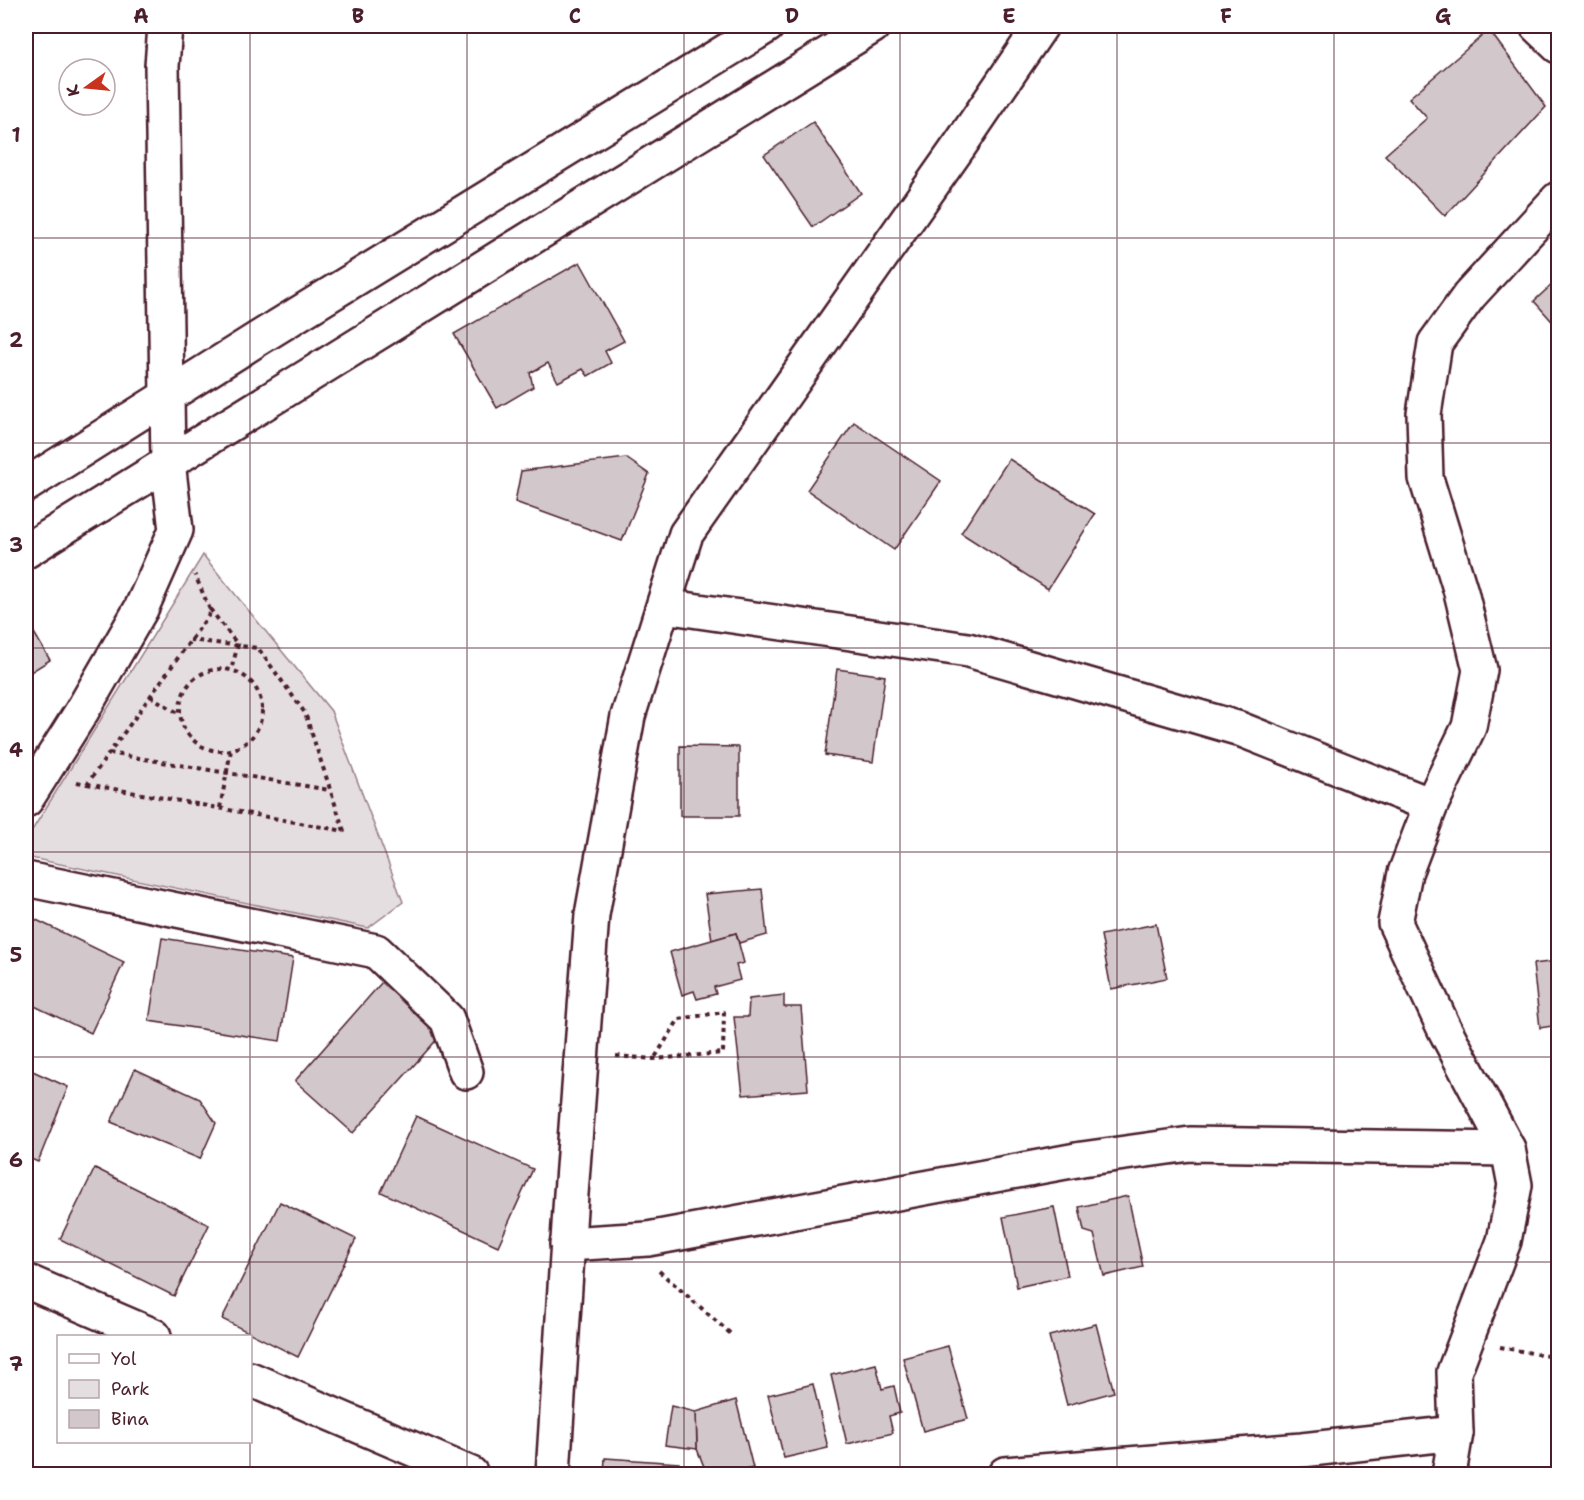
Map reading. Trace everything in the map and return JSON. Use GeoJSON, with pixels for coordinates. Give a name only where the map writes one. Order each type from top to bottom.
{"type":"FeatureCollection","features":[{"type":"Feature","properties":{"kind":"street"},"geometry":{"type":"LineString","coordinates":[[33,789],[82,711],[141,609],[176,530],[168,462],[162,66],[165,26]]}},
{"type":"Feature","properties":{"kind":"street"},"geometry":{"type":"LineString","coordinates":[[26,485],[767,26]]}},
{"type":"Feature","properties":{"kind":"street"},"geometry":{"type":"LineString","coordinates":[[26,551],[873,26]]}},
{"type":"Feature","properties":{"kind":"street"},"geometry":{"type":"LineString","coordinates":[[553,1474],[567,1244],[592,915],[628,716],[686,534],[1041,26]]}},
{"type":"Feature","properties":{"kind":"street"},"geometry":{"type":"LineString","coordinates":[[1537,26],[1558,46]]}},
{"type":"Feature","properties":{"kind":"street"},"geometry":{"type":"LineString","coordinates":[[1449,1474],[1456,1433],[1454,1372],[1504,1241],[1515,1185],[1508,1149],[1444,1028],[1395,923],[1405,873],[1431,805],[1468,727],[1480,670],[1461,592],[1426,478],[1424,414],[1436,343],[1469,296],[1558,199]]}},
{"type":"Feature","properties":{"kind":"street"},"geometry":{"type":"LineString","coordinates":[[663,606],[968,650],[1238,728],[1431,805]]}},
{"type":"Feature","properties":{"kind":"street"},"geometry":{"type":"LineString","coordinates":[[26,879],[376,951],[447,1019],[466,1072]]}},
{"type":"Feature","properties":{"kind":"street"},"geometry":{"type":"LineString","coordinates":[[567,1244],[648,1239],[1082,1160],[1190,1144],[1508,1149]]}},
{"type":"Feature","properties":{"kind":"street"},"geometry":{"type":"LineString","coordinates":[[26,1281],[152,1335]]}},
{"type":"Feature","properties":{"kind":"street"},"geometry":{"type":"LineString","coordinates":[[252,1380],[471,1474]]}},
{"type":"Feature","properties":{"kind":"street"},"geometry":{"type":"LineString","coordinates":[[1005,1474],[1302,1450],[1456,1433]]}},
{"type":"Feature","properties":{"kind":"path"},"geometry":{"type":"LineString","coordinates":[[87,784],[211,612],[176,530]]}},
{"type":"Feature","properties":{"kind":"path"},"geometry":{"type":"LineString","coordinates":[[208,605],[238,645]]}},
{"type":"Feature","properties":{"kind":"path"},"geometry":{"type":"LineString","coordinates":[[33,789],[87,784],[344,831],[305,713],[258,648],[190,640]]}},
{"type":"Feature","properties":{"kind":"path"},"geometry":{"type":"LineString","coordinates":[[231,670],[238,645]]}},
{"type":"Feature","properties":{"kind":"path"},"geometry":{"type":"LineString","coordinates":[[217,669],[231,670],[243,676],[260,698],[259,724],[253,735],[243,744],[231,750],[219,751],[206,748],[195,742],[186,732],[180,705],[184,692],[192,681],[204,673],[217,669]]}},
{"type":"Feature","properties":{"kind":"path"},"geometry":{"type":"LineString","coordinates":[[150,696],[181,714]]}},
{"type":"Feature","properties":{"kind":"path"},"geometry":{"type":"LineString","coordinates":[[220,808],[231,750]]}},
{"type":"Feature","properties":{"kind":"path"},"geometry":{"type":"LineString","coordinates":[[109,753],[329,790]]}},
{"type":"Feature","properties":{"kind":"path"},"geometry":{"type":"LineString","coordinates":[[582,1054],[654,1059],[723,1053],[724,1012],[679,1019],[654,1059]]}},
{"type":"Feature","properties":{"kind":"path"},"geometry":{"type":"LineString","coordinates":[[624,1241],[732,1335]]}},
{"type":"Feature","properties":{"kind":"path"},"geometry":{"type":"LineString","coordinates":[[1466,1340],[1558,1358]]}},
{"type":"Feature","properties":{"kind":"green space"},"geometry":{"type":"Polygon","coordinates":[[[203,555],[331,711],[403,902],[368,928],[26,857],[26,840],[203,555]]]}},
{"type":"Feature","properties":{"kind":"building"},"geometry":{"type":"Polygon","coordinates":[[[1489,30],[1546,107],[1445,216],[1385,155],[1427,118],[1409,98],[1489,30]]]}},
{"type":"Feature","properties":{"kind":"building"},"geometry":{"type":"Polygon","coordinates":[[[813,122],[861,193],[813,227],[764,155],[813,122]]]}},
{"type":"Feature","properties":{"kind":"building"},"geometry":{"type":"Polygon","coordinates":[[[580,262],[624,341],[605,351],[611,363],[588,376],[583,369],[558,382],[548,363],[530,373],[533,387],[497,408],[454,334],[580,262]]]}},
{"type":"Feature","properties":{"kind":"building"},"geometry":{"type":"Polygon","coordinates":[[[1558,279],[1558,328],[1534,301],[1558,279]]]}},
{"type":"Feature","properties":{"kind":"building"},"geometry":{"type":"Polygon","coordinates":[[[854,422],[941,481],[894,550],[807,490],[854,422]]]}},
{"type":"Feature","properties":{"kind":"building"},"geometry":{"type":"Polygon","coordinates":[[[626,458],[649,474],[622,541],[515,502],[521,471],[626,458]]]}},
{"type":"Feature","properties":{"kind":"building"},"geometry":{"type":"Polygon","coordinates":[[[1009,459],[1095,514],[1048,589],[961,533],[1009,459]]]}},
{"type":"Feature","properties":{"kind":"building"},"geometry":{"type":"Polygon","coordinates":[[[26,619],[50,660],[26,675],[26,619]]]}},
{"type":"Feature","properties":{"kind":"building"},"geometry":{"type":"Polygon","coordinates":[[[837,669],[885,676],[873,762],[825,755],[837,669]]]}},
{"type":"Feature","properties":{"kind":"building"},"geometry":{"type":"Polygon","coordinates":[[[680,746],[739,747],[739,816],[680,816],[680,746]]]}},
{"type":"Feature","properties":{"kind":"building"},"geometry":{"type":"Polygon","coordinates":[[[762,889],[767,935],[739,943],[736,933],[712,940],[705,894],[762,889]]]}},
{"type":"Feature","properties":{"kind":"building"},"geometry":{"type":"Polygon","coordinates":[[[26,915],[124,962],[91,1033],[26,1002],[26,915]]]}},
{"type":"Feature","properties":{"kind":"building"},"geometry":{"type":"Polygon","coordinates":[[[1156,924],[1167,978],[1111,989],[1101,935],[1156,924]]]}},
{"type":"Feature","properties":{"kind":"building"},"geometry":{"type":"Polygon","coordinates":[[[736,933],[744,963],[736,965],[740,980],[714,987],[716,994],[697,999],[694,991],[682,995],[670,952],[736,933]]]}},
{"type":"Feature","properties":{"kind":"building"},"geometry":{"type":"Polygon","coordinates":[[[162,938],[293,958],[280,1041],[149,1021],[162,938]]]}},
{"type":"Feature","properties":{"kind":"building"},"geometry":{"type":"Polygon","coordinates":[[[1558,961],[1558,1025],[1540,1028],[1533,964],[1558,961]]]}},
{"type":"Feature","properties":{"kind":"building"},"geometry":{"type":"Polygon","coordinates":[[[382,982],[441,1035],[353,1133],[295,1081],[382,982]]]}},
{"type":"Feature","properties":{"kind":"building"},"geometry":{"type":"Polygon","coordinates":[[[784,995],[784,1007],[801,1007],[808,1090],[743,1095],[734,1017],[748,1017],[749,999],[784,995]]]}},
{"type":"Feature","properties":{"kind":"building"},"geometry":{"type":"Polygon","coordinates":[[[26,1068],[68,1087],[38,1162],[26,1157],[26,1068]]]}},
{"type":"Feature","properties":{"kind":"building"},"geometry":{"type":"Polygon","coordinates":[[[135,1069],[200,1099],[216,1123],[200,1159],[111,1122],[135,1069]]]}},
{"type":"Feature","properties":{"kind":"building"},"geometry":{"type":"Polygon","coordinates":[[[416,1116],[533,1169],[498,1246],[381,1192],[416,1116]]]}},
{"type":"Feature","properties":{"kind":"building"},"geometry":{"type":"Polygon","coordinates":[[[95,1168],[209,1225],[174,1296],[60,1239],[95,1168]]]}},
{"type":"Feature","properties":{"kind":"building"},"geometry":{"type":"Polygon","coordinates":[[[1128,1196],[1143,1267],[1104,1276],[1094,1234],[1084,1231],[1079,1207],[1128,1196]]]}},
{"type":"Feature","properties":{"kind":"building"},"geometry":{"type":"Polygon","coordinates":[[[280,1202],[356,1239],[298,1357],[222,1319],[280,1202]]]}},
{"type":"Feature","properties":{"kind":"building"},"geometry":{"type":"Polygon","coordinates":[[[1054,1207],[1068,1276],[1017,1287],[1003,1217],[1054,1207]]]}},
{"type":"Feature","properties":{"kind":"building"},"geometry":{"type":"Polygon","coordinates":[[[1096,1324],[1114,1392],[1067,1405],[1049,1336],[1096,1324]]]}},
{"type":"Feature","properties":{"kind":"building"},"geometry":{"type":"Polygon","coordinates":[[[948,1346],[968,1419],[923,1431],[903,1358],[948,1346]]]}},
{"type":"Feature","properties":{"kind":"building"},"geometry":{"type":"Polygon","coordinates":[[[876,1364],[882,1389],[894,1386],[900,1413],[889,1416],[893,1433],[847,1444],[831,1375],[876,1364]]]}},
{"type":"Feature","properties":{"kind":"building"},"geometry":{"type":"Polygon","coordinates":[[[813,1384],[828,1448],[784,1458],[768,1395],[813,1384]]]}},
{"type":"Feature","properties":{"kind":"building"},"geometry":{"type":"Polygon","coordinates":[[[736,1400],[753,1468],[726,1474],[707,1474],[697,1449],[696,1412],[736,1400]]]}},
{"type":"Feature","properties":{"kind":"building"},"geometry":{"type":"Polygon","coordinates":[[[671,1406],[696,1412],[697,1449],[665,1445],[671,1406]]]}},
{"type":"Feature","properties":{"kind":"building"},"geometry":{"type":"Polygon","coordinates":[[[605,1458],[679,1463],[679,1474],[604,1474],[605,1458]]]}}]}
